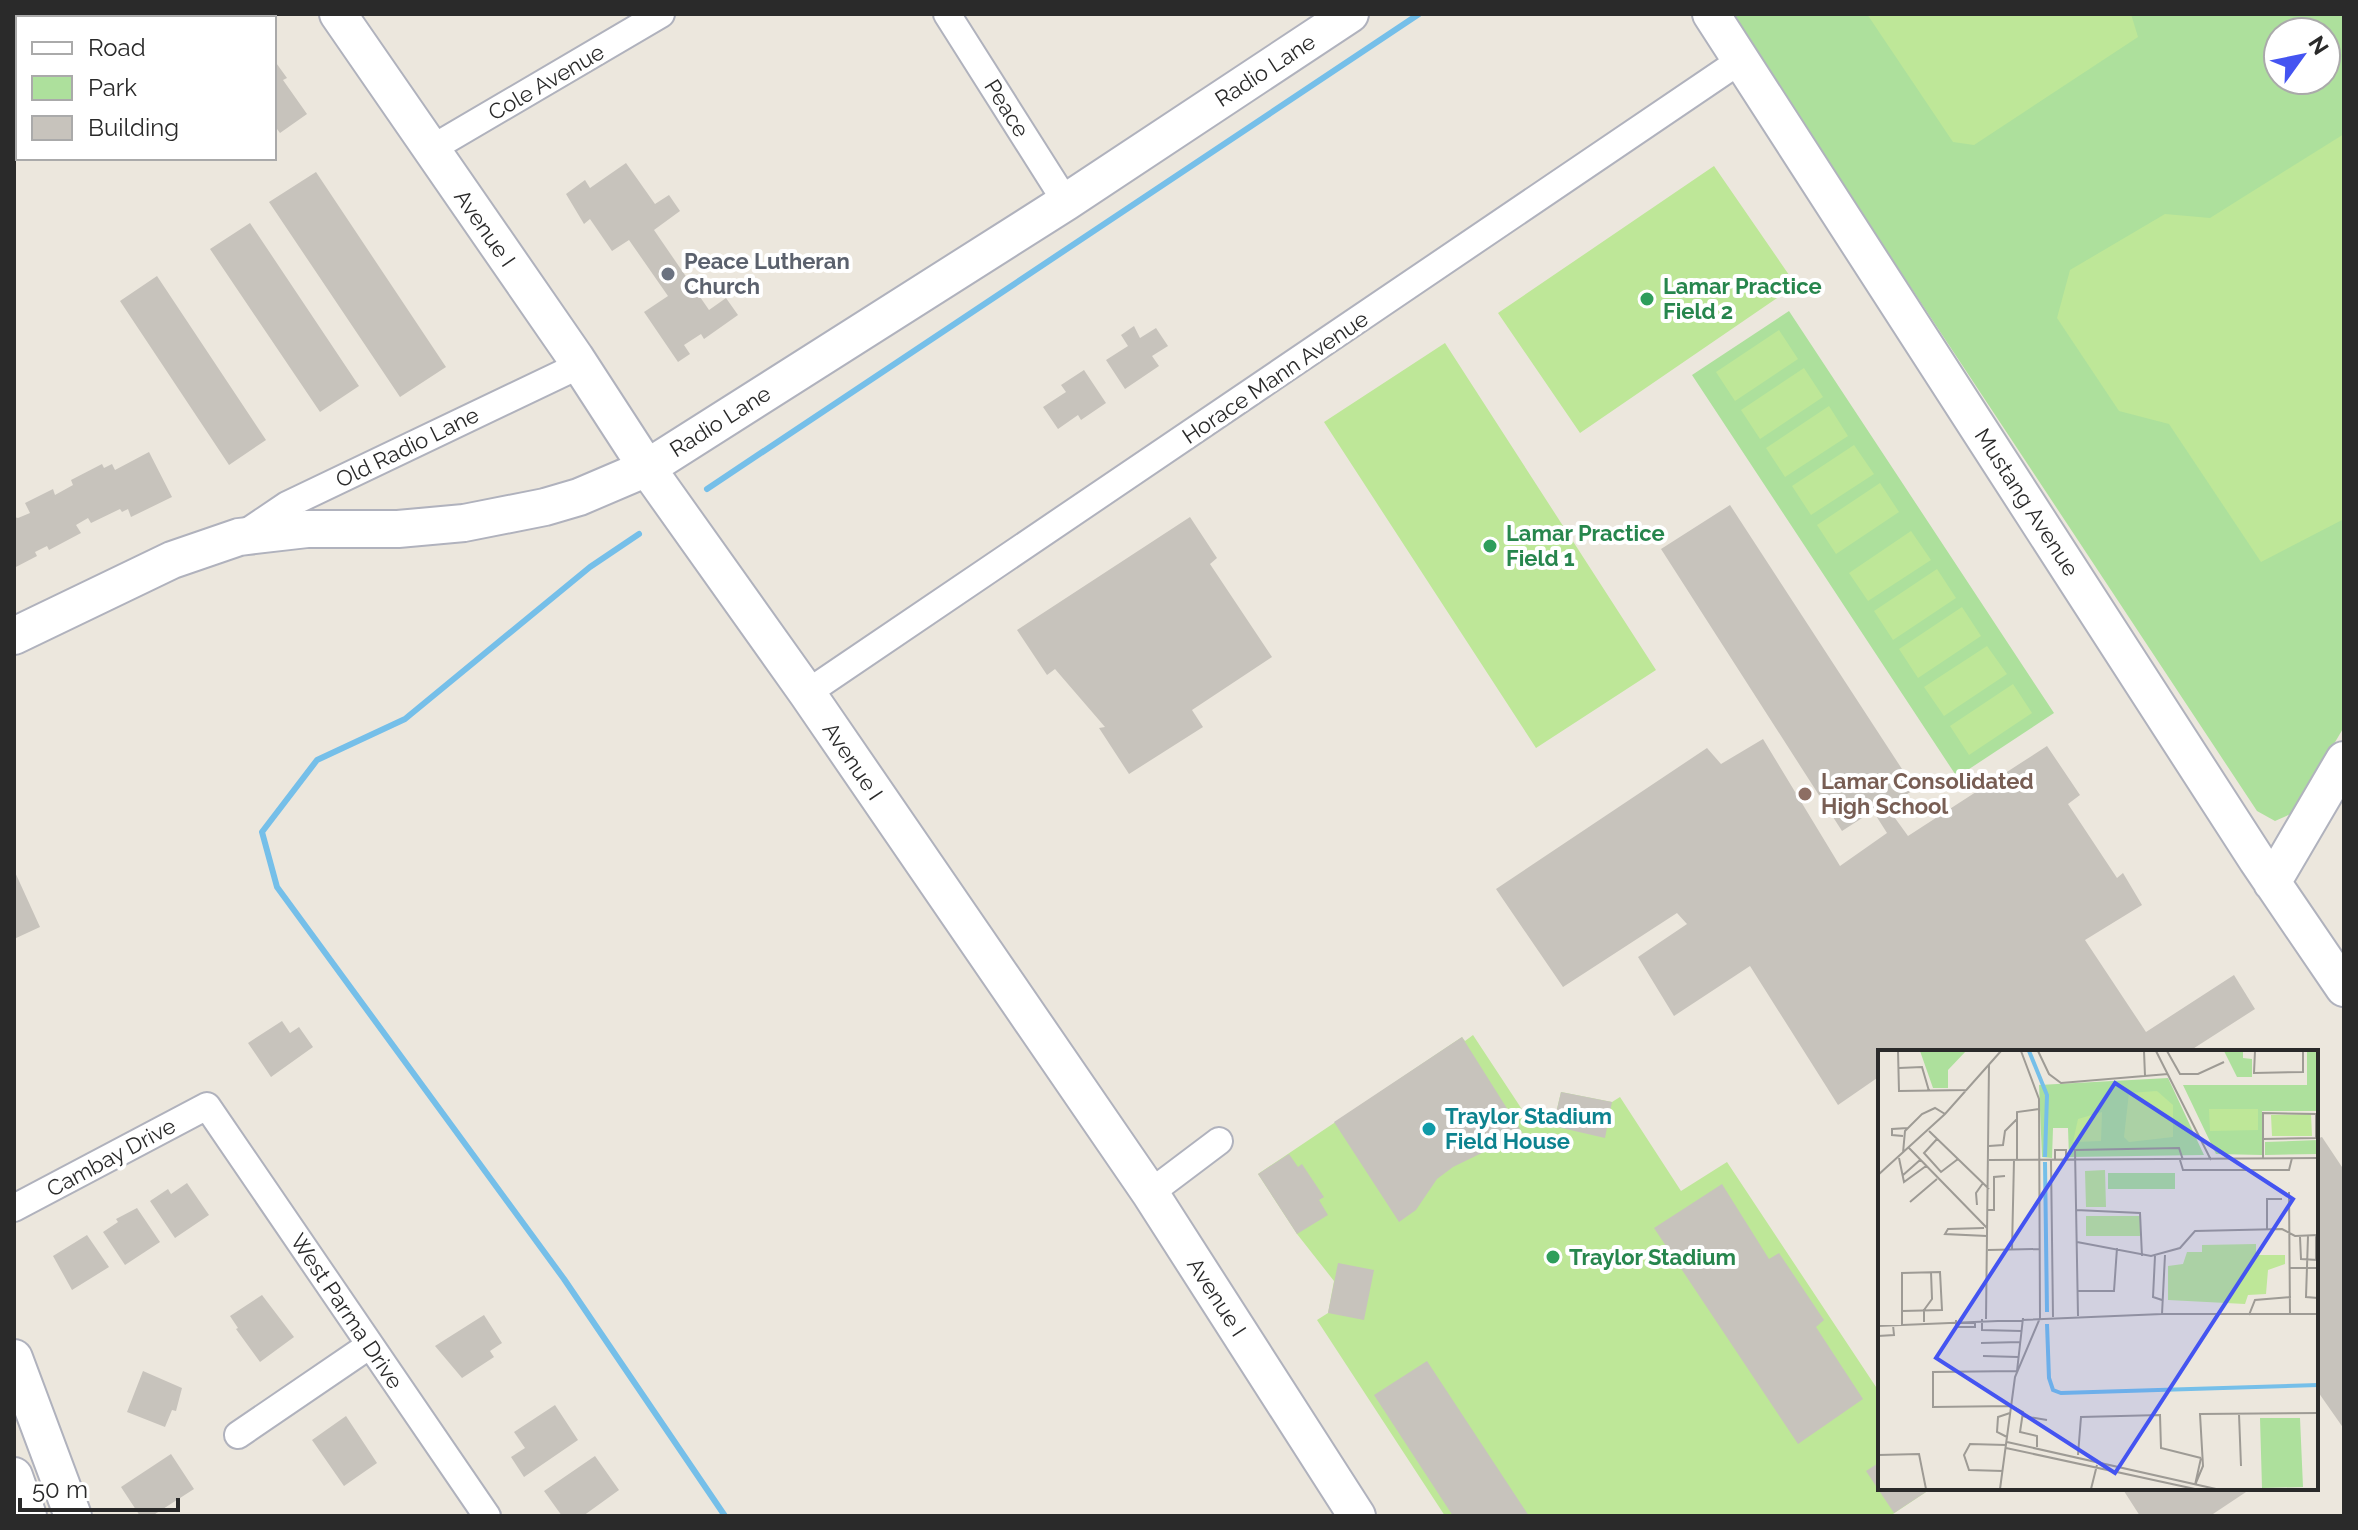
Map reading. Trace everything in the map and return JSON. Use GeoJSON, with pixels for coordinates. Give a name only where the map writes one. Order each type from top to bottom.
{"type":"FeatureCollection","features":[{"type":"Feature","properties":{"kind":"street","name":"Avenue I"},"geometry":{"type":"LineString","coordinates":[[338,14],[580,365],[647,468],[807,693],[1150,1193],[1357,1516]]}},
{"type":"Feature","properties":{"kind":"street","name":"Cole Avenue"},"geometry":{"type":"LineString","coordinates":[[431,149],[661,14]]}},
{"type":"Feature","properties":{"kind":"street","name":"Peace"},"geometry":{"type":"LineString","coordinates":[[947,14],[1066,202]]}},
{"type":"Feature","properties":{"kind":"street","name":"Radio Lane"},"geometry":{"type":"LineString","coordinates":[[14,636],[183,555],[239,537],[307,529],[398,529],[464,523],[556,504],[647,468],[1066,202],[1350,14]]}},
{"type":"Feature","properties":{"kind":"street","name":"Mustang Avenue"},"geometry":{"type":"LineString","coordinates":[[1711,14],[2272,883],[2344,988]]}},
{"type":"Feature","properties":{"kind":"street","name":"Horace Mann Avenue"},"geometry":{"type":"LineString","coordinates":[[807,693],[1741,60]]}},
{"type":"Feature","properties":{"kind":"street","name":"Old Radio Lane"},"geometry":{"type":"LineString","coordinates":[[239,537],[287,505],[580,365]]}},
{"type":"Feature","properties":{"kind":"street"},"geometry":{"type":"LineString","coordinates":[[2272,883],[2344,760]]}},
{"type":"Feature","properties":{"kind":"street","name":"Cambay Drive"},"geometry":{"type":"LineString","coordinates":[[14,1208],[207,1106]]}},
{"type":"Feature","properties":{"kind":"street","name":"West Parma Drive"},"geometry":{"type":"LineString","coordinates":[[207,1106],[487,1516]]}},
{"type":"Feature","properties":{"kind":"street"},"geometry":{"type":"LineString","coordinates":[[1150,1193],[1219,1141]]}},
{"type":"Feature","properties":{"kind":"street"},"geometry":{"type":"LineString","coordinates":[[238,1435],[370,1345]]}},
{"type":"Feature","properties":{"kind":"street"},"geometry":{"type":"LineString","coordinates":[[16,1370],[73,1516]]}},
{"type":"Feature","properties":{"kind":"street"},"geometry":{"type":"LineString","coordinates":[[14,1476],[28,1516]]}},
{"type":"Feature","properties":{"kind":"green space"},"geometry":{"type":"Polygon","coordinates":[[[1734,14],[2344,14],[2344,727],[2293,813],[2275,821],[2257,811],[1732,17],[1734,14]]]}},
{"type":"Feature","properties":{"kind":"green space"},"geometry":{"type":"Polygon","coordinates":[[[1867,14],[2131,14],[2138,37],[1974,145],[1953,142],[1867,14]]]}},
{"type":"Feature","properties":{"kind":"green space"},"geometry":{"type":"Polygon","coordinates":[[[2344,134],[2344,519],[2261,562],[2169,424],[2119,411],[2057,318],[2070,270],[2165,214],[2210,218],[2344,134]]]}},
{"type":"Feature","properties":{"kind":"green space","name":"Lamar Practice Field 2"},"geometry":{"type":"Polygon","coordinates":[[[1714,166],[1796,285],[1580,433],[1498,313],[1714,166]]]}},
{"type":"Feature","properties":{"kind":"green space"},"geometry":{"type":"Polygon","coordinates":[[[1789,311],[2054,713],[1957,777],[1692,375],[1789,311]]]}},
{"type":"Feature","properties":{"kind":"green space"},"geometry":{"type":"Polygon","coordinates":[[[1779,330],[1798,359],[1735,401],[1716,372],[1779,330]]]}},
{"type":"Feature","properties":{"kind":"green space","name":"Lamar Practice Field 1"},"geometry":{"type":"Polygon","coordinates":[[[1445,343],[1656,670],[1536,748],[1324,422],[1445,343]]]}},
{"type":"Feature","properties":{"kind":"green space"},"geometry":{"type":"Polygon","coordinates":[[[1804,368],[1823,397],[1760,439],[1741,410],[1804,368]]]}},
{"type":"Feature","properties":{"kind":"green space"},"geometry":{"type":"Polygon","coordinates":[[[1829,406],[1848,436],[1785,477],[1766,448],[1829,406]]]}},
{"type":"Feature","properties":{"kind":"green space"},"geometry":{"type":"Polygon","coordinates":[[[1854,445],[1874,474],[1811,515],[1792,486],[1854,445]]]}},
{"type":"Feature","properties":{"kind":"green space"},"geometry":{"type":"Polygon","coordinates":[[[1880,483],[1899,512],[1836,554],[1817,525],[1880,483]]]}},
{"type":"Feature","properties":{"kind":"green space"},"geometry":{"type":"Polygon","coordinates":[[[1911,531],[1931,560],[1868,601],[1849,573],[1911,531]]]}},
{"type":"Feature","properties":{"kind":"green space"},"geometry":{"type":"Polygon","coordinates":[[[1937,569],[1956,598],[1893,640],[1874,611],[1937,569]]]}},
{"type":"Feature","properties":{"kind":"green space"},"geometry":{"type":"Polygon","coordinates":[[[1962,607],[1981,636],[1918,678],[1899,649],[1962,607]]]}},
{"type":"Feature","properties":{"kind":"green space"},"geometry":{"type":"Polygon","coordinates":[[[1987,646],[2007,674],[1944,716],[1924,687],[1987,646]]]}},
{"type":"Feature","properties":{"kind":"green space"},"geometry":{"type":"Polygon","coordinates":[[[2013,684],[2032,713],[1969,755],[1950,726],[2013,684]]]}},
{"type":"Feature","properties":{"kind":"green space","name":"Traylor Stadium"},"geometry":{"type":"Polygon","coordinates":[[[1473,1035],[1533,1126],[1539,1122],[1553,1126],[1561,1092],[1612,1102],[1620,1097],[1681,1191],[1727,1162],[1878,1390],[1878,1490],[1929,1490],[1890,1516],[1445,1516],[1317,1320],[1328,1313],[1334,1281],[1297,1234],[1258,1174],[1462,1037],[1465,1041],[1473,1035]]]}},
{"type":"Feature","properties":{"kind":"building"},"geometry":{"type":"Polygon","coordinates":[[[117,14],[177,14],[174,16],[117,14]]]}},
{"type":"Feature","properties":{"kind":"building"},"geometry":{"type":"Polygon","coordinates":[[[276,63],[287,78],[283,80],[307,114],[280,133],[277,129],[276,63]]]}},
{"type":"Feature","properties":{"kind":"building","name":"Peace Lutheran Church"},"geometry":{"type":"Polygon","coordinates":[[[626,163],[655,204],[669,195],[680,211],[654,230],[709,310],[726,298],[738,315],[704,339],[701,334],[684,345],[690,354],[678,362],[644,312],[668,296],[629,240],[612,251],[590,219],[584,224],[566,194],[585,180],[590,188],[626,163]]]}},
{"type":"Feature","properties":{"kind":"building"},"geometry":{"type":"Polygon","coordinates":[[[316,172],[446,367],[400,397],[269,202],[316,172]]]}},
{"type":"Feature","properties":{"kind":"building"},"geometry":{"type":"Polygon","coordinates":[[[250,223],[359,386],[320,412],[210,249],[250,223]]]}},
{"type":"Feature","properties":{"kind":"building"},"geometry":{"type":"Polygon","coordinates":[[[157,276],[266,440],[229,465],[120,301],[157,276]]]}},
{"type":"Feature","properties":{"kind":"building"},"geometry":{"type":"Polygon","coordinates":[[[1134,326],[1140,338],[1156,328],[1168,346],[1152,356],[1159,366],[1125,389],[1106,360],[1128,346],[1121,335],[1134,326]]]}},
{"type":"Feature","properties":{"kind":"building"},"geometry":{"type":"Polygon","coordinates":[[[1084,370],[1106,403],[1081,420],[1078,415],[1058,429],[1043,407],[1066,392],[1061,385],[1084,370]]]}},
{"type":"Feature","properties":{"kind":"building"},"geometry":{"type":"Polygon","coordinates":[[[149,452],[172,497],[131,517],[128,509],[122,512],[120,509],[91,523],[88,518],[76,525],[81,533],[49,550],[47,546],[35,552],[37,556],[14,568],[14,517],[30,513],[25,503],[53,489],[55,495],[73,485],[71,480],[102,464],[104,468],[112,464],[115,470],[149,452]]]}},
{"type":"Feature","properties":{"kind":"building"},"geometry":{"type":"Polygon","coordinates":[[[1730,505],[1915,789],[1887,807],[1908,836],[2047,746],[2080,795],[2068,804],[2117,878],[2123,873],[2142,905],[2085,940],[2146,1032],[2234,975],[2255,1009],[2191,1050],[1878,1050],[1878,1077],[1838,1105],[1750,966],[1674,1016],[1638,957],[1687,924],[1677,913],[1563,987],[1496,889],[1707,748],[1721,764],[1763,739],[1840,866],[1887,833],[1873,811],[1842,831],[1661,549],[1730,505]]]}},
{"type":"Feature","properties":{"kind":"building"},"geometry":{"type":"Polygon","coordinates":[[[1190,517],[1217,558],[1210,564],[1272,657],[1192,710],[1203,727],[1129,774],[1099,728],[1105,727],[1055,669],[1047,675],[1017,630],[1190,517]]]}},
{"type":"Feature","properties":{"kind":"building"},"geometry":{"type":"Polygon","coordinates":[[[14,870],[40,927],[14,939],[14,870]]]}},
{"type":"Feature","properties":{"kind":"building"},"geometry":{"type":"Polygon","coordinates":[[[282,1021],[290,1033],[299,1027],[313,1047],[271,1077],[248,1043],[282,1021]]]}},
{"type":"Feature","properties":{"kind":"building","name":"Traylor Stadium Field House"},"geometry":{"type":"Polygon","coordinates":[[[1462,1037],[1525,1137],[1505,1150],[1490,1149],[1453,1167],[1437,1179],[1416,1210],[1399,1222],[1334,1122],[1462,1037]]]}},
{"type":"Feature","properties":{"kind":"building"},"geometry":{"type":"Polygon","coordinates":[[[1561,1092],[1612,1102],[1605,1138],[1553,1126],[1561,1092]]]}},
{"type":"Feature","properties":{"kind":"building"},"geometry":{"type":"Polygon","coordinates":[[[2322,1137],[2344,1170],[2344,1429],[2318,1392],[2318,1138],[2322,1137]]]}},
{"type":"Feature","properties":{"kind":"building"},"geometry":{"type":"Polygon","coordinates":[[[1289,1154],[1298,1167],[1302,1164],[1324,1197],[1319,1200],[1328,1215],[1297,1234],[1258,1174],[1289,1154]]]}},
{"type":"Feature","properties":{"kind":"building"},"geometry":{"type":"Polygon","coordinates":[[[187,1183],[209,1215],[175,1238],[150,1201],[168,1189],[171,1194],[187,1183]]]}},
{"type":"Feature","properties":{"kind":"building"},"geometry":{"type":"Polygon","coordinates":[[[1722,1184],[1769,1259],[1779,1253],[1824,1320],[1816,1327],[1863,1399],[1798,1444],[1654,1228],[1722,1184]]]}},
{"type":"Feature","properties":{"kind":"building"},"geometry":{"type":"Polygon","coordinates":[[[137,1208],[160,1242],[125,1265],[103,1232],[118,1222],[116,1219],[137,1208]]]}},
{"type":"Feature","properties":{"kind":"building"},"geometry":{"type":"Polygon","coordinates":[[[87,1235],[109,1267],[72,1290],[53,1256],[87,1235]]]}},
{"type":"Feature","properties":{"kind":"building"},"geometry":{"type":"Polygon","coordinates":[[[1338,1263],[1374,1270],[1364,1320],[1328,1313],[1338,1263]]]}},
{"type":"Feature","properties":{"kind":"building"},"geometry":{"type":"Polygon","coordinates":[[[262,1295],[294,1337],[260,1362],[230,1316],[262,1295]]]}},
{"type":"Feature","properties":{"kind":"building"},"geometry":{"type":"Polygon","coordinates":[[[484,1315],[502,1343],[490,1351],[494,1357],[462,1378],[435,1346],[484,1315]]]}},
{"type":"Feature","properties":{"kind":"building"},"geometry":{"type":"Polygon","coordinates":[[[1427,1361],[1529,1516],[1453,1516],[1374,1395],[1427,1361]]]}},
{"type":"Feature","properties":{"kind":"building"},"geometry":{"type":"Polygon","coordinates":[[[143,1371],[182,1388],[176,1411],[172,1410],[165,1427],[127,1412],[143,1371]]]}},
{"type":"Feature","properties":{"kind":"building"},"geometry":{"type":"Polygon","coordinates":[[[555,1405],[578,1440],[524,1477],[511,1457],[525,1448],[514,1432],[555,1405]]]}},
{"type":"Feature","properties":{"kind":"building"},"geometry":{"type":"Polygon","coordinates":[[[346,1416],[377,1463],[344,1486],[312,1440],[346,1416]]]}},
{"type":"Feature","properties":{"kind":"building"},"geometry":{"type":"Polygon","coordinates":[[[171,1454],[194,1489],[152,1516],[140,1516],[121,1487],[171,1454]]]}},
{"type":"Feature","properties":{"kind":"building"},"geometry":{"type":"Polygon","coordinates":[[[595,1456],[619,1490],[583,1516],[562,1516],[544,1491],[595,1456]]]}},
{"type":"Feature","properties":{"kind":"building"},"geometry":{"type":"Polygon","coordinates":[[[1878,1463],[1878,1489],[1866,1471],[1878,1463]]]}},
{"type":"Feature","properties":{"kind":"building"},"geometry":{"type":"Polygon","coordinates":[[[1879,1490],[1926,1492],[1894,1513],[1879,1490]]]}},
{"type":"Feature","properties":{"kind":"building"},"geometry":{"type":"Polygon","coordinates":[[[2123,1490],[2249,1490],[2210,1516],[2140,1516],[2123,1490]]]}},
{"type":"Feature","properties":{"kind":"waterway"},"geometry":{"type":"LineString","coordinates":[[707,489],[1419,14]]}},
{"type":"Feature","properties":{"kind":"waterway"},"geometry":{"type":"LineString","coordinates":[[639,534],[590,567],[405,719],[317,760],[262,832],[277,887],[564,1279],[725,1516]]}},
{"type":"Feature","properties":{"kind":"place","name":"Peace Lutheran Church"},"geometry":{"type":"Point","coordinates":[668,274]}},
{"type":"Feature","properties":{"kind":"place","name":"Lamar Practice Field 2"},"geometry":{"type":"Point","coordinates":[1647,299]}},
{"type":"Feature","properties":{"kind":"place","name":"Lamar Practice Field 1"},"geometry":{"type":"Point","coordinates":[1490,546]}},
{"type":"Feature","properties":{"kind":"place","name":"Lamar Consolidated High School"},"geometry":{"type":"Point","coordinates":[1805,794]}},
{"type":"Feature","properties":{"kind":"place","name":"Traylor Stadium Field House"},"geometry":{"type":"Point","coordinates":[1429,1129]}},
{"type":"Feature","properties":{"kind":"place","name":"Traylor Stadium"},"geometry":{"type":"Point","coordinates":[1553,1257]}}]}
